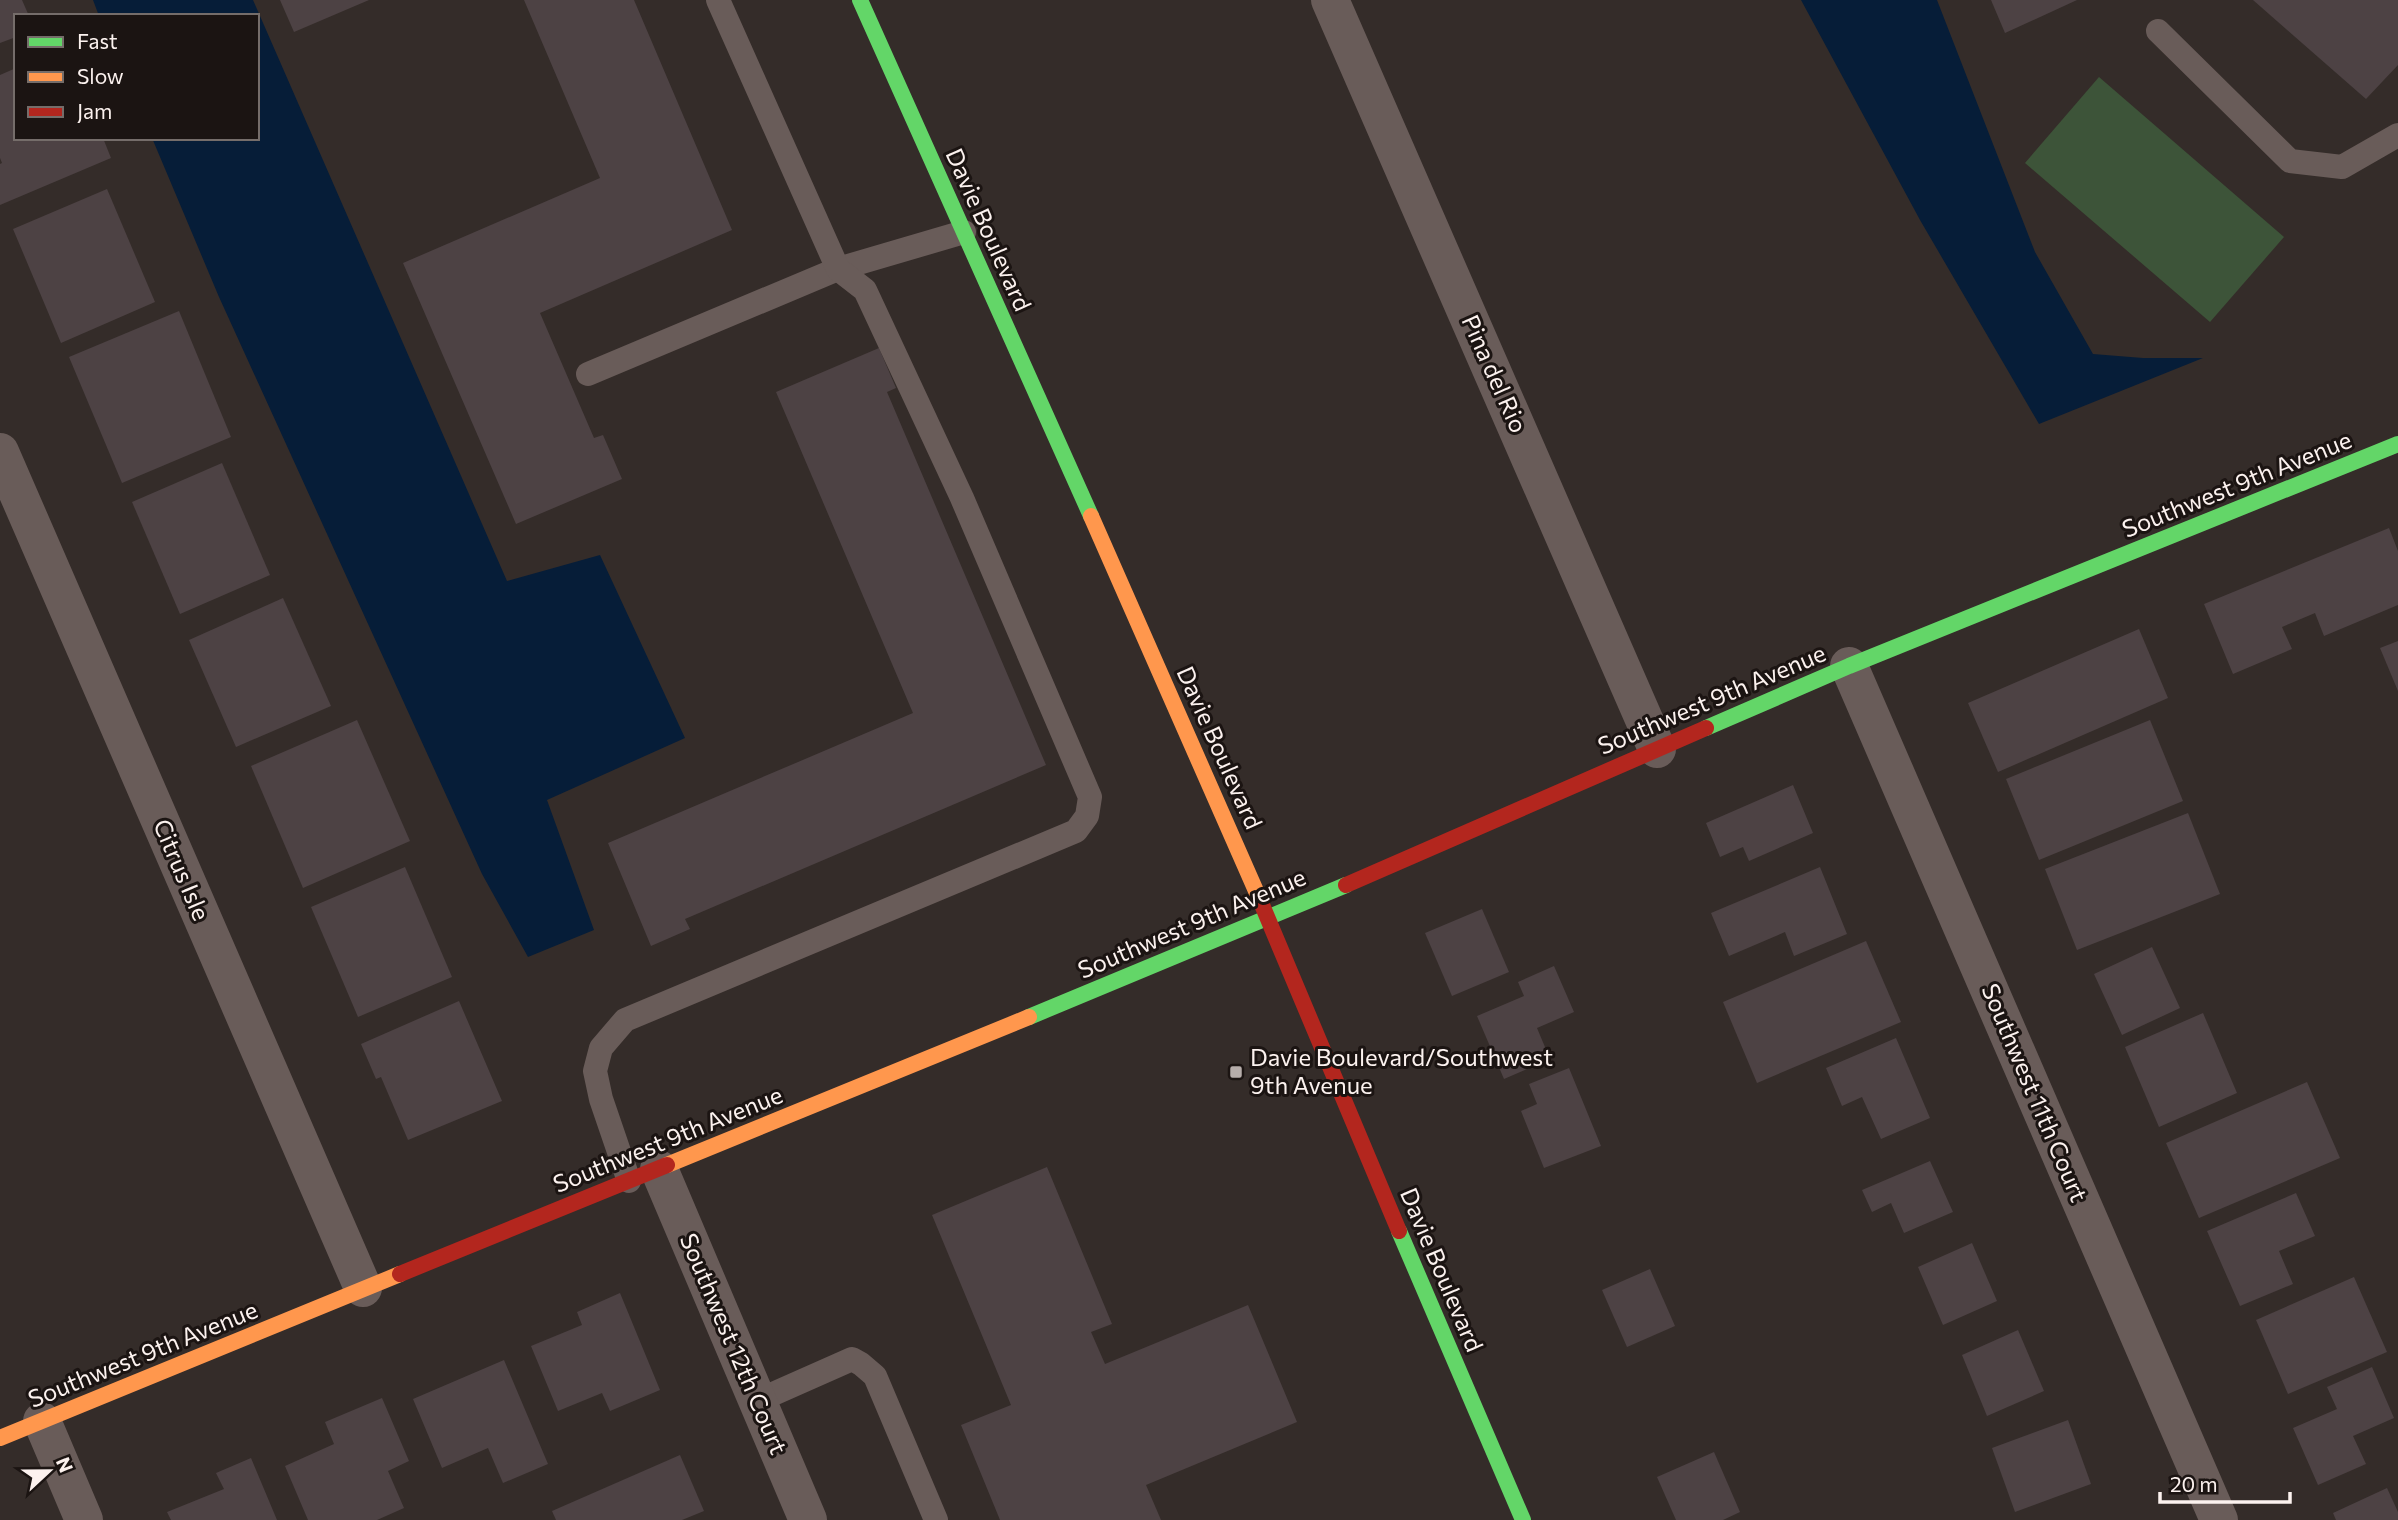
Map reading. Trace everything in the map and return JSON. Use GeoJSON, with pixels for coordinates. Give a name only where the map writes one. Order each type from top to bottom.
{"type":"FeatureCollection","features":[{"type":"Feature","properties":{"kind":"street","name":"Davie Boulevard"},"geometry":{"type":"LineString","coordinates":[[860,0],[1227,821],[1523,1520]]}},
{"type":"Feature","properties":{"kind":"street","name":"Pina del Rio"},"geometry":{"type":"LineString","coordinates":[[1331,0],[1657,749]]}},
{"type":"Feature","properties":{"kind":"street","name":"Southwest 9th Avenue"},"geometry":{"type":"LineString","coordinates":[[0,1438],[1268,919],[1849,666],[2398,444]]}},
{"type":"Feature","properties":{"kind":"street","name":"Citrus Isle"},"geometry":{"type":"LineString","coordinates":[[0,452],[363,1289]]}},
{"type":"Feature","properties":{"kind":"street","name":"Southwest 11th Court"},"geometry":{"type":"LineString","coordinates":[[1849,666],[2219,1520]]}},
{"type":"Feature","properties":{"kind":"street","name":"Southwest 12th Court"},"geometry":{"type":"LineString","coordinates":[[644,1175],[757,1401],[808,1520]]}},
{"type":"Feature","properties":{"kind":"street"},"geometry":{"type":"LineString","coordinates":[[43,1421],[84,1520]]}},
{"type":"Feature","properties":{"kind":"lane"},"geometry":{"type":"LineString","coordinates":[[644,1175],[601,1099],[596,1071],[601,1048],[625,1020],[1076,831],[1087,816],[1090,797],[962,498],[865,290],[838,269],[718,0]]}},
{"type":"Feature","properties":{"kind":"lane"},"geometry":{"type":"LineString","coordinates":[[2158,31],[2290,161],[2342,167],[2398,135]]}},
{"type":"Feature","properties":{"kind":"lane"},"geometry":{"type":"LineString","coordinates":[[588,374],[838,269],[964,232]]}},
{"type":"Feature","properties":{"kind":"lane"},"geometry":{"type":"LineString","coordinates":[[757,1401],[852,1359],[861,1364],[875,1376],[936,1520]]}},
{"type":"Feature","properties":{"kind":"green space"},"geometry":{"type":"Polygon","coordinates":[[[2099,77],[2284,237],[2210,322],[2025,163],[2099,77]]]}},
{"type":"Feature","properties":{"kind":"water"},"geometry":{"type":"Polygon","coordinates":[[[93,0],[253,0],[507,581],[600,555],[685,738],[547,800],[594,930],[528,957],[482,874],[219,297],[153,140],[259,140],[259,14],[98,14],[93,0]]]}},
{"type":"Feature","properties":{"kind":"water"},"geometry":{"type":"Polygon","coordinates":[[[1801,0],[1937,0],[2035,252],[2093,354],[2143,358],[2203,358],[2039,424],[1920,220],[1801,0]]]}},
{"type":"Feature","properties":{"kind":"building"},"geometry":{"type":"Polygon","coordinates":[[[0,0],[22,0],[28,14],[14,14],[14,38],[0,43],[0,0]]]}},
{"type":"Feature","properties":{"kind":"building"},"geometry":{"type":"Polygon","coordinates":[[[280,0],[369,0],[294,32],[280,0]]]}},
{"type":"Feature","properties":{"kind":"building"},"geometry":{"type":"Polygon","coordinates":[[[524,0],[634,0],[732,230],[540,313],[594,438],[603,435],[622,479],[516,524],[403,263],[600,178],[524,0]]]}},
{"type":"Feature","properties":{"kind":"building"},"geometry":{"type":"Polygon","coordinates":[[[1991,0],[2077,0],[2005,33],[1991,0]]]}},
{"type":"Feature","properties":{"kind":"building"},"geometry":{"type":"Polygon","coordinates":[[[2253,0],[2398,0],[2398,65],[2366,99],[2253,0]]]}},
{"type":"Feature","properties":{"kind":"building"},"geometry":{"type":"Polygon","coordinates":[[[14,69],[14,140],[104,140],[111,158],[0,205],[0,75],[14,69]]]}},
{"type":"Feature","properties":{"kind":"building"},"geometry":{"type":"Polygon","coordinates":[[[107,189],[155,302],[61,343],[13,229],[107,189]]]}},
{"type":"Feature","properties":{"kind":"building"},"geometry":{"type":"Polygon","coordinates":[[[179,311],[231,437],[122,483],[69,357],[179,311]]]}},
{"type":"Feature","properties":{"kind":"building"},"geometry":{"type":"Polygon","coordinates":[[[879,348],[896,388],[887,392],[1046,765],[685,919],[690,929],[651,946],[608,843],[913,713],[776,392],[879,348]]]}},
{"type":"Feature","properties":{"kind":"building"},"geometry":{"type":"Polygon","coordinates":[[[222,463],[270,575],[180,614],[132,502],[222,463]]]}},
{"type":"Feature","properties":{"kind":"building"},"geometry":{"type":"Polygon","coordinates":[[[2389,528],[2398,551],[2398,605],[2324,636],[2315,613],[2282,627],[2292,649],[2233,674],[2204,604],[2389,528]]]}},
{"type":"Feature","properties":{"kind":"building"},"geometry":{"type":"Polygon","coordinates":[[[283,598],[331,706],[236,747],[189,640],[283,598]]]}},
{"type":"Feature","properties":{"kind":"building"},"geometry":{"type":"Polygon","coordinates":[[[2139,629],[2168,698],[1998,772],[1968,703],[2139,629]]]}},
{"type":"Feature","properties":{"kind":"building"},"geometry":{"type":"Polygon","coordinates":[[[2398,641],[2398,691],[2380,648],[2398,641]]]}},
{"type":"Feature","properties":{"kind":"building"},"geometry":{"type":"Polygon","coordinates":[[[357,720],[410,841],[303,888],[251,766],[357,720]]]}},
{"type":"Feature","properties":{"kind":"building"},"geometry":{"type":"Polygon","coordinates":[[[2150,720],[2183,801],[2039,860],[2006,779],[2150,720]]]}},
{"type":"Feature","properties":{"kind":"building"},"geometry":{"type":"Polygon","coordinates":[[[1793,785],[1813,833],[1749,861],[1743,847],[1720,857],[1706,823],[1793,785]]]}},
{"type":"Feature","properties":{"kind":"building"},"geometry":{"type":"Polygon","coordinates":[[[2188,813],[2220,894],[2077,950],[2045,869],[2188,813]]]}},
{"type":"Feature","properties":{"kind":"building"},"geometry":{"type":"Polygon","coordinates":[[[405,867],[452,977],[358,1017],[311,907],[405,867]]]}},
{"type":"Feature","properties":{"kind":"building"},"geometry":{"type":"Polygon","coordinates":[[[1820,867],[1847,934],[1794,956],[1785,932],[1729,956],[1711,913],[1820,867]]]}},
{"type":"Feature","properties":{"kind":"building"},"geometry":{"type":"Polygon","coordinates":[[[1482,909],[1509,972],[1452,996],[1425,933],[1482,909]]]}},
{"type":"Feature","properties":{"kind":"building"},"geometry":{"type":"Polygon","coordinates":[[[1866,941],[1901,1022],[1757,1083],[1723,1002],[1866,941]]]}},
{"type":"Feature","properties":{"kind":"building"},"geometry":{"type":"Polygon","coordinates":[[[2152,947],[2180,1008],[2122,1035],[2094,974],[2152,947]]]}},
{"type":"Feature","properties":{"kind":"building"},"geometry":{"type":"Polygon","coordinates":[[[1554,966],[1574,1012],[1537,1028],[1550,1059],[1504,1079],[1477,1016],[1524,996],[1518,982],[1554,966]]]}},
{"type":"Feature","properties":{"kind":"building"},"geometry":{"type":"Polygon","coordinates":[[[459,1001],[502,1101],[408,1140],[381,1077],[376,1079],[361,1044],[459,1001]]]}},
{"type":"Feature","properties":{"kind":"building"},"geometry":{"type":"Polygon","coordinates":[[[2203,1013],[2237,1093],[2159,1127],[2125,1047],[2203,1013]]]}},
{"type":"Feature","properties":{"kind":"building"},"geometry":{"type":"Polygon","coordinates":[[[1896,1038],[1930,1118],[1881,1139],[1862,1097],[1842,1106],[1826,1068],[1896,1038]]]}},
{"type":"Feature","properties":{"kind":"building"},"geometry":{"type":"Polygon","coordinates":[[[1569,1068],[1601,1146],[1544,1168],[1521,1111],[1537,1104],[1529,1084],[1569,1068]]]}},
{"type":"Feature","properties":{"kind":"building"},"geometry":{"type":"Polygon","coordinates":[[[2307,1082],[2340,1158],[2199,1218],[2166,1143],[2307,1082]]]}},
{"type":"Feature","properties":{"kind":"building"},"geometry":{"type":"Polygon","coordinates":[[[1930,1161],[1953,1212],[1904,1233],[1891,1203],[1872,1212],[1862,1190],[1930,1161]]]}},
{"type":"Feature","properties":{"kind":"building"},"geometry":{"type":"Polygon","coordinates":[[[1047,1167],[1112,1324],[1091,1332],[1105,1364],[1248,1305],[1297,1422],[1146,1485],[1161,1520],[1000,1520],[961,1425],[1011,1405],[932,1215],[1047,1167]]]}},
{"type":"Feature","properties":{"kind":"building"},"geometry":{"type":"Polygon","coordinates":[[[2296,1193],[2315,1236],[2279,1251],[2293,1284],[2240,1306],[2207,1231],[2296,1193]]]}},
{"type":"Feature","properties":{"kind":"building"},"geometry":{"type":"Polygon","coordinates":[[[1972,1243],[1997,1301],[1943,1325],[1918,1267],[1972,1243]]]}},
{"type":"Feature","properties":{"kind":"building"},"geometry":{"type":"Polygon","coordinates":[[[1650,1269],[1675,1326],[1627,1347],[1602,1290],[1650,1269]]]}},
{"type":"Feature","properties":{"kind":"building"},"geometry":{"type":"Polygon","coordinates":[[[2354,1277],[2387,1352],[2288,1394],[2256,1320],[2354,1277]]]}},
{"type":"Feature","properties":{"kind":"building"},"geometry":{"type":"Polygon","coordinates":[[[620,1293],[660,1390],[610,1411],[602,1393],[558,1411],[531,1346],[582,1325],[577,1312],[620,1293]]]}},
{"type":"Feature","properties":{"kind":"building"},"geometry":{"type":"Polygon","coordinates":[[[2018,1330],[2044,1391],[1987,1416],[1962,1355],[2018,1330]]]}},
{"type":"Feature","properties":{"kind":"building"},"geometry":{"type":"Polygon","coordinates":[[[504,1360],[548,1464],[503,1483],[488,1448],[442,1468],[413,1399],[504,1360]]]}},
{"type":"Feature","properties":{"kind":"building"},"geometry":{"type":"Polygon","coordinates":[[[2372,1367],[2394,1418],[2353,1436],[2366,1464],[2318,1485],[2293,1428],[2337,1409],[2327,1387],[2372,1367]]]}},
{"type":"Feature","properties":{"kind":"building"},"geometry":{"type":"Polygon","coordinates":[[[382,1398],[409,1461],[388,1471],[404,1508],[377,1520],[308,1520],[285,1466],[334,1444],[325,1422],[382,1398]]]}},
{"type":"Feature","properties":{"kind":"building"},"geometry":{"type":"Polygon","coordinates":[[[2068,1420],[2091,1484],[2015,1512],[1992,1448],[2068,1420]]]}},
{"type":"Feature","properties":{"kind":"building"},"geometry":{"type":"Polygon","coordinates":[[[1714,1452],[1740,1512],[1723,1520],[1676,1520],[1657,1477],[1714,1452]]]}},
{"type":"Feature","properties":{"kind":"building"},"geometry":{"type":"Polygon","coordinates":[[[680,1455],[704,1511],[682,1520],[556,1520],[552,1511],[680,1455]]]}},
{"type":"Feature","properties":{"kind":"building"},"geometry":{"type":"Polygon","coordinates":[[[251,1458],[277,1520],[171,1520],[167,1512],[224,1489],[216,1473],[251,1458]]]}},
{"type":"Feature","properties":{"kind":"building"},"geometry":{"type":"Polygon","coordinates":[[[2387,1488],[2398,1512],[2398,1520],[2336,1520],[2333,1513],[2387,1488]]]}},
{"type":"Feature","properties":{"kind":"traffic: fast"},"geometry":{"type":"LineString","coordinates":[[860,0],[1091,516]]}},
{"type":"Feature","properties":{"kind":"traffic: fast"},"geometry":{"type":"LineString","coordinates":[[1706,728],[1849,666],[2398,444]]}},
{"type":"Feature","properties":{"kind":"traffic: fast"},"geometry":{"type":"LineString","coordinates":[[1029,1017],[1346,885]]}},
{"type":"Feature","properties":{"kind":"traffic: fast"},"geometry":{"type":"LineString","coordinates":[[1399,1231],[1523,1520]]}},
{"type":"Feature","properties":{"kind":"traffic: slow"},"geometry":{"type":"LineString","coordinates":[[1091,516],[1260,900]]}},
{"type":"Feature","properties":{"kind":"traffic: slow"},"geometry":{"type":"LineString","coordinates":[[667,1165],[1029,1017]]}},
{"type":"Feature","properties":{"kind":"traffic: slow"},"geometry":{"type":"LineString","coordinates":[[0,1438],[400,1274]]}},
{"type":"Feature","properties":{"kind":"traffic: jam"},"geometry":{"type":"LineString","coordinates":[[1346,885],[1706,728]]}},
{"type":"Feature","properties":{"kind":"traffic: jam"},"geometry":{"type":"LineString","coordinates":[[1260,900],[1399,1231]]}},
{"type":"Feature","properties":{"kind":"traffic: jam"},"geometry":{"type":"LineString","coordinates":[[400,1274],[667,1165]]}},
{"type":"Feature","properties":{"kind":"place","name":"Davie Boulevard/Southwest 9th Avenue"},"geometry":{"type":"Point","coordinates":[1236,1072]}}]}
